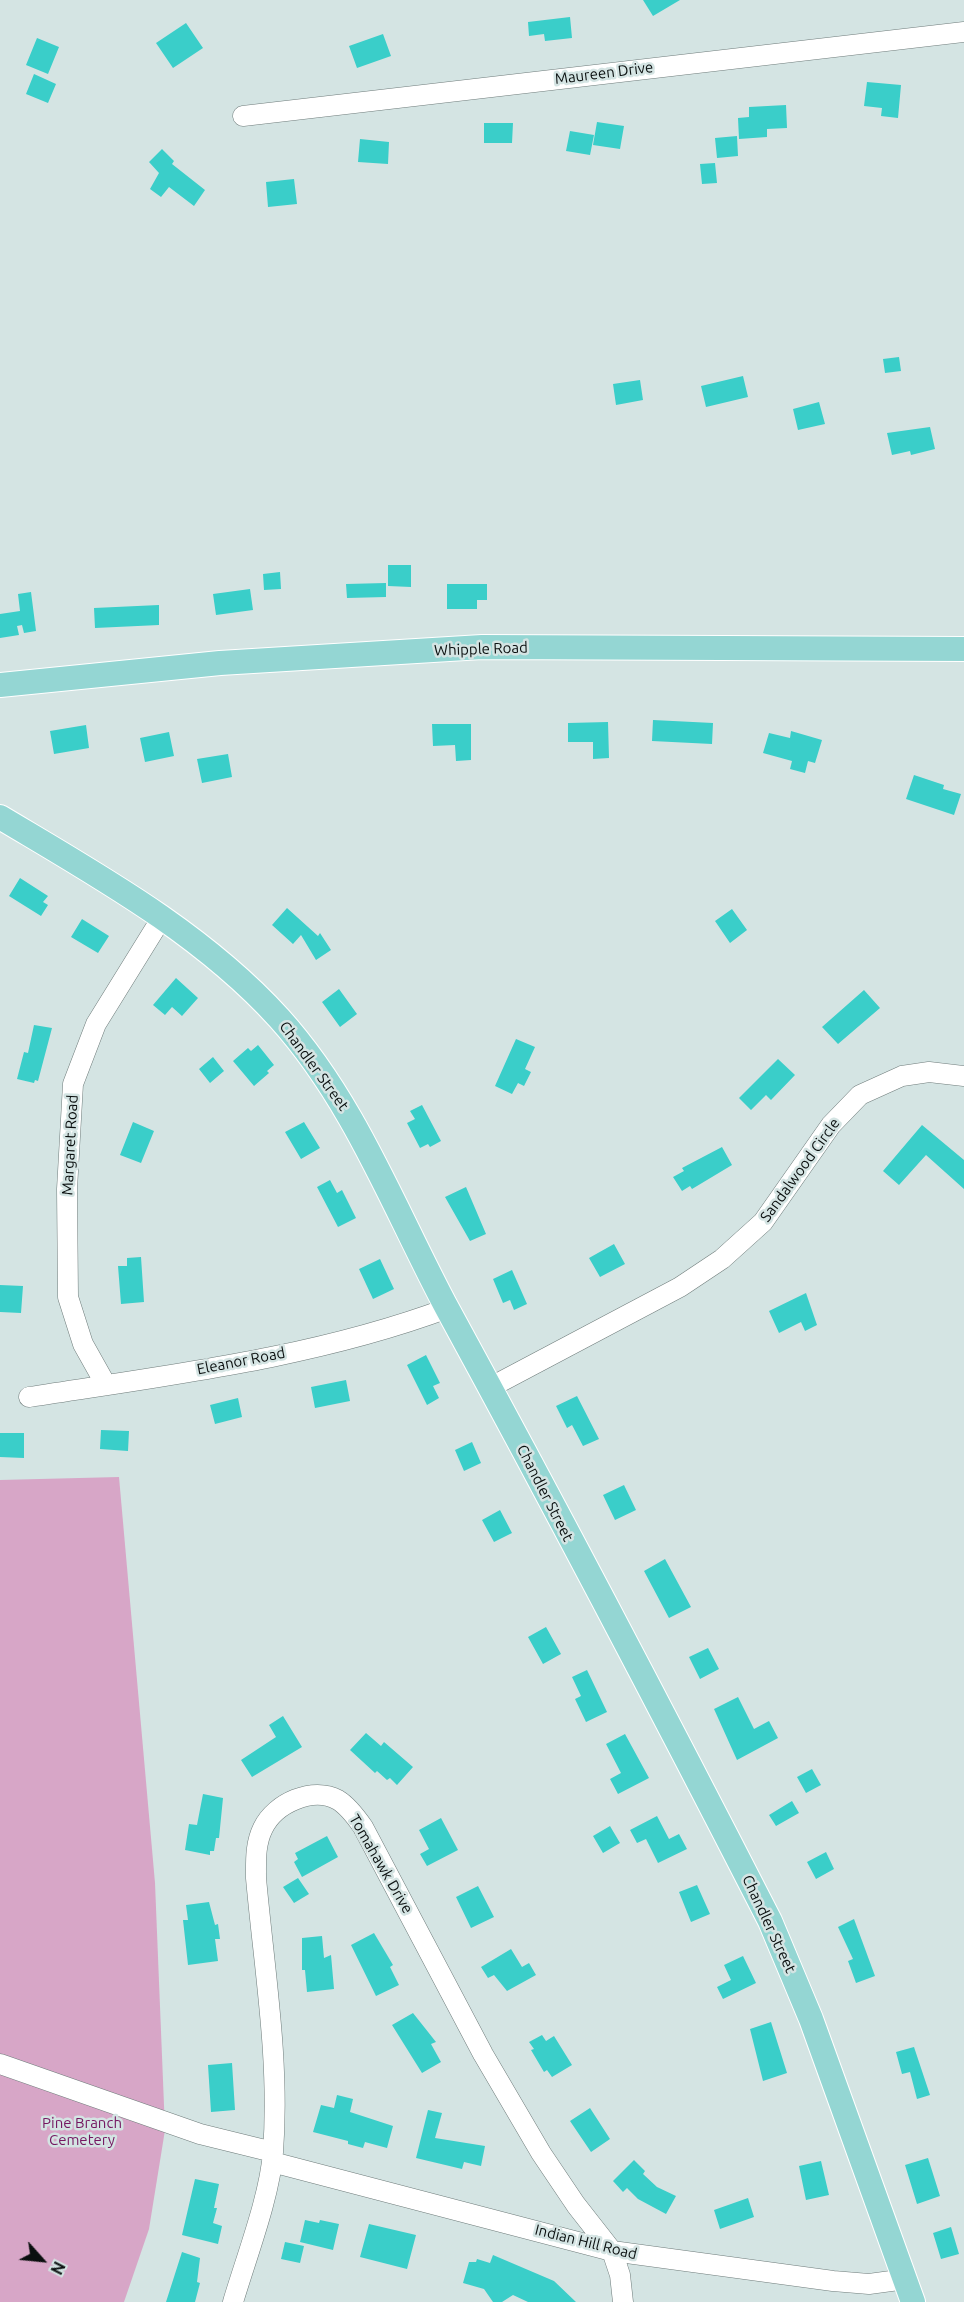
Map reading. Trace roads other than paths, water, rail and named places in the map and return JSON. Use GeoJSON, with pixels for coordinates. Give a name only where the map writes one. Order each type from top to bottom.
{"type":"FeatureCollection","features":[{"type":"Feature","properties":{"kind":"main road","name":"Whipple Road"},"geometry":{"type":"LineString","coordinates":[[0,685],[220,663],[482,647],[964,649]]}},
{"type":"Feature","properties":{"kind":"main road","name":"Chandler Street"},"geometry":{"type":"LineString","coordinates":[[0,817],[200,945],[251,989],[280,1019],[318,1067],[352,1120],[448,1308],[770,1921],[811,2019],[913,2302]]}},
{"type":"Feature","properties":{"kind":"street","name":"Maureen Drive"},"geometry":{"type":"LineString","coordinates":[[243,116],[964,32]]}},
{"type":"Feature","properties":{"kind":"street","name":"Margaret Road"},"geometry":{"type":"LineString","coordinates":[[106,1385],[83,1344],[68,1298],[67,1189],[73,1084],[96,1024],[161,919]]}},
{"type":"Feature","properties":{"kind":"street","name":"Sandalwood Circle"},"geometry":{"type":"LineString","coordinates":[[491,1387],[680,1287],[722,1259],[763,1222],[831,1125],[860,1095],[884,1082],[902,1076],[929,1072],[964,1076]]}},
{"type":"Feature","properties":{"kind":"street","name":"Eleanor Road"},"geometry":{"type":"LineString","coordinates":[[29,1397],[359,1338],[448,1308]]}},
{"type":"Feature","properties":{"kind":"street","name":"Tomahawk Drive"},"geometry":{"type":"LineString","coordinates":[[233,2302],[273,2157],[273,2076],[256,1878],[256,1850],[263,1827],[276,1810],[304,1797],[320,1794],[341,1802],[363,1827],[483,2054],[541,2153],[576,2205],[612,2251],[620,2275],[623,2302]]}},
{"type":"Feature","properties":{"kind":"street","name":"Indian Hill Road"},"geometry":{"type":"LineString","coordinates":[[0,2064],[273,2157],[612,2251],[845,2282],[869,2284],[906,2279]]}},
{"type":"Feature","properties":{"kind":"park label","name":"Pine Branch Cemetery"},"geometry":{"type":"Point","coordinates":[82,2132]}}]}
